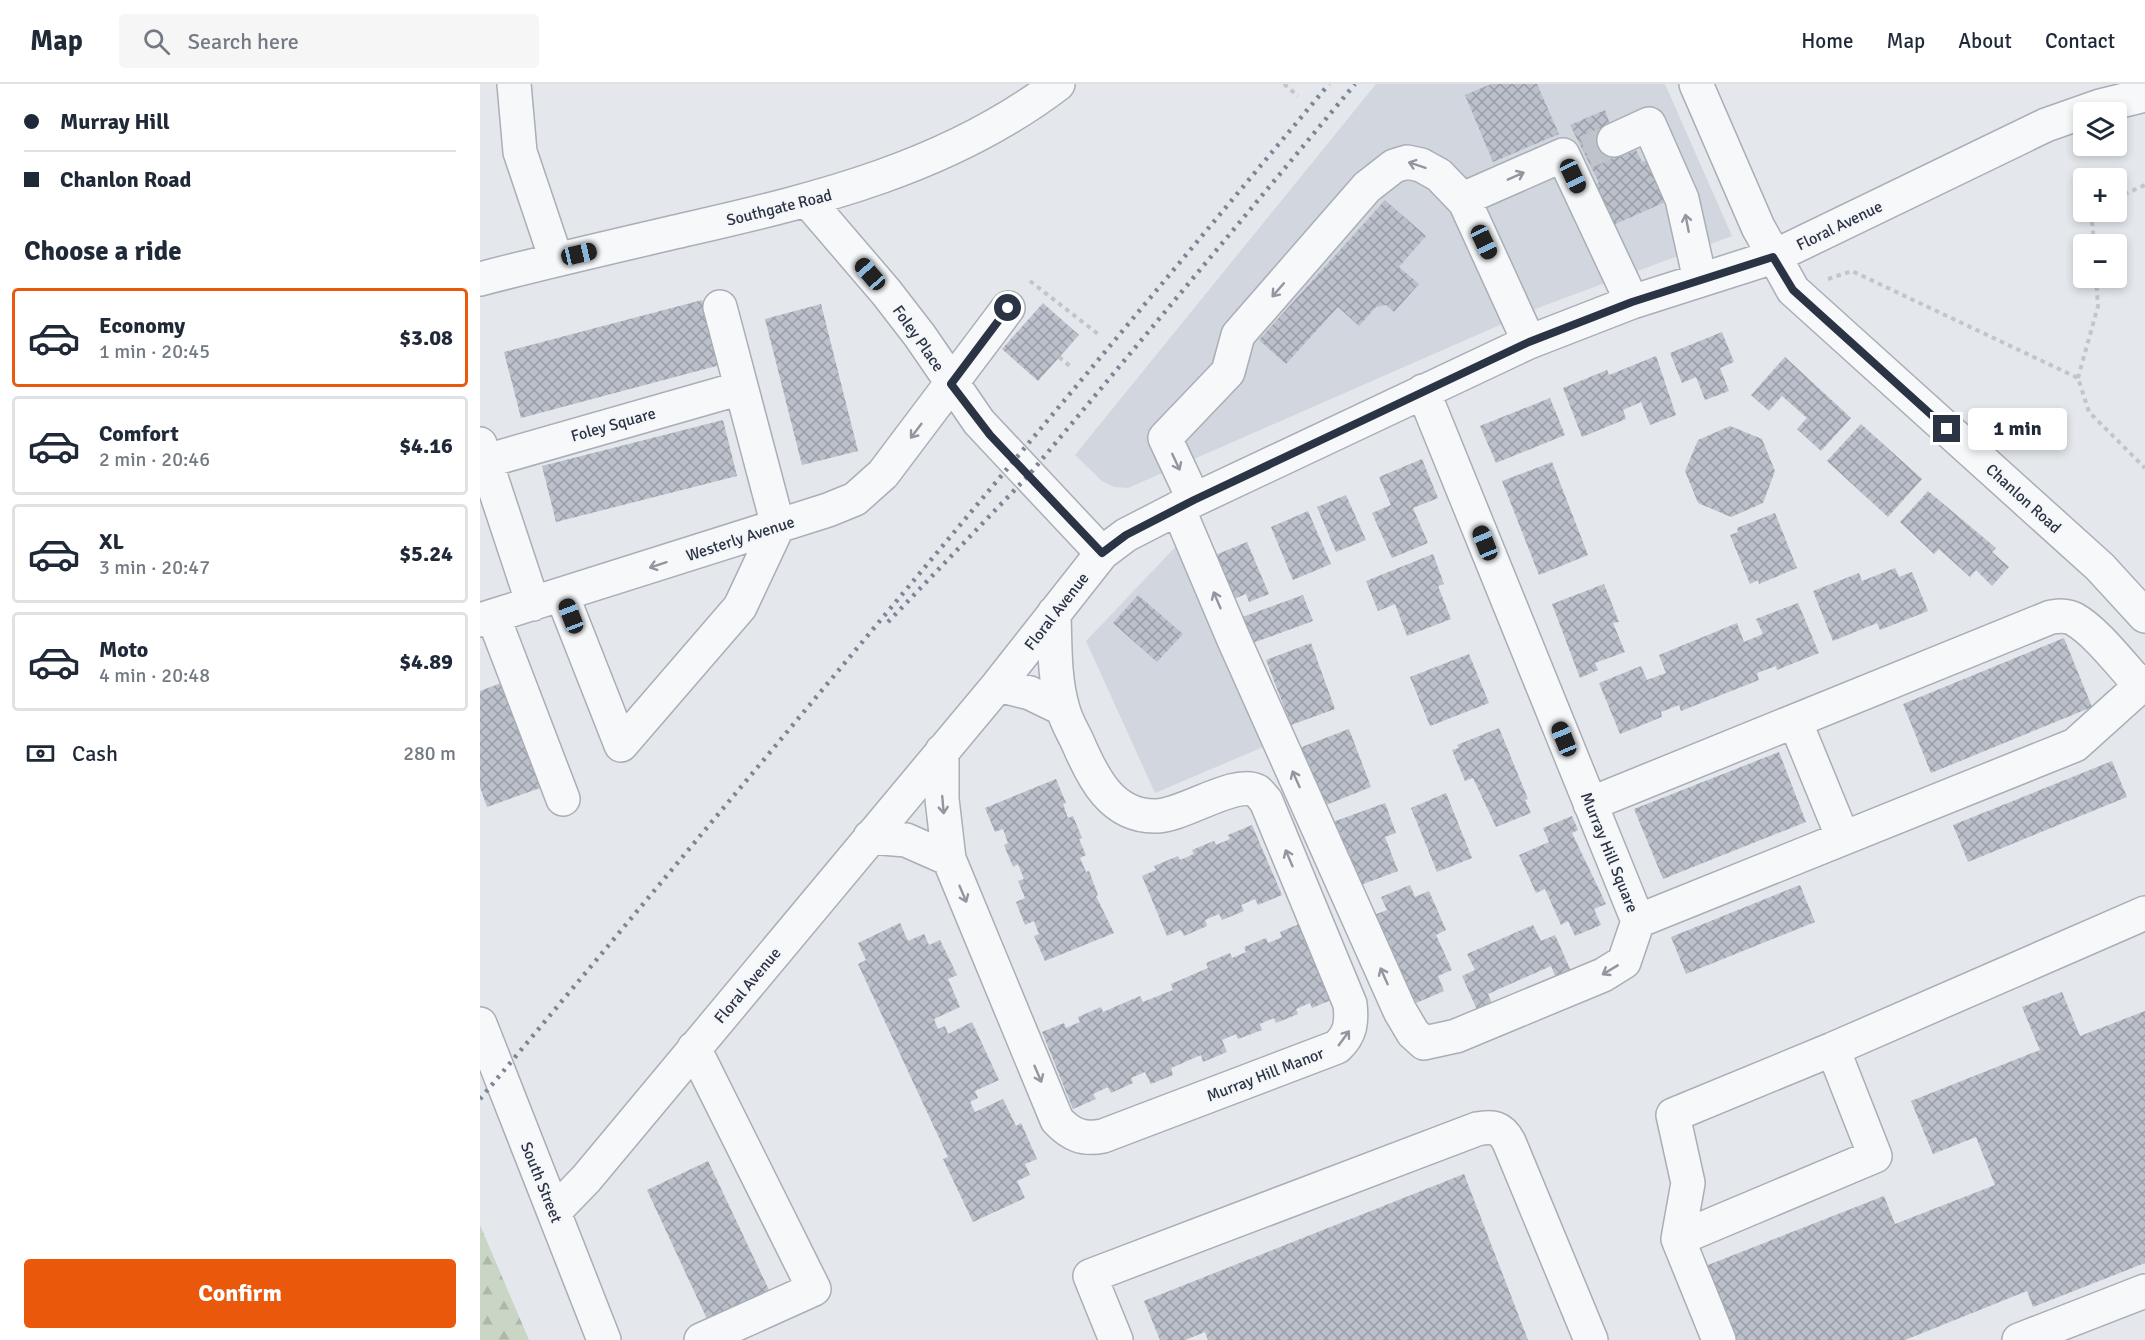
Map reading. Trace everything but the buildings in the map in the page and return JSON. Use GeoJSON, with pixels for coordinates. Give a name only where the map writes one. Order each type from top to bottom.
{"type":"FeatureCollection","features":[{"type":"Feature","properties":{"kind":"street"},"geometry":{"type":"LineString","coordinates":[[514,84],[520,152],[556,259]]}},
{"type":"Feature","properties":{"kind":"street","name":"Southgate Road"},"geometry":{"type":"LineString","coordinates":[[480,279],[556,259],[808,201],[939,156],[1025,109],[1058,84]]}},
{"type":"Feature","properties":{"kind":"street","name":"Chanlon Road"},"geometry":{"type":"LineString","coordinates":[[1696,84],[1773,257],[1793,290],[2100,567],[2145,616]]}},
{"type":"Feature","properties":{"kind":"street","name":"Floral Avenue"},"geometry":{"type":"LineString","coordinates":[[554,1212],[586,1179],[998,685],[1102,553],[1126,535],[1186,504],[1529,342],[1632,302],[1773,257],[2046,125],[2095,95],[2145,95]]}},
{"type":"Feature","properties":{"kind":"street"},"geometry":{"type":"LineString","coordinates":[[1463,199],[1563,155],[1592,158],[1649,124],[1682,199],[1700,280]]}},
{"type":"Feature","properties":{"kind":"street"},"geometry":{"type":"LineString","coordinates":[[1592,158],[1632,302]]}},
{"type":"Feature","properties":{"kind":"street"},"geometry":{"type":"LineString","coordinates":[[1529,342],[1463,199],[1439,175],[1421,165],[1407,162],[1387,170],[1367,187],[1238,335],[1228,372],[1165,438],[1234,640],[1400,1011],[1413,1033],[1424,1043],[1456,1036],[1603,975],[1624,962],[1638,921]]}},
{"type":"Feature","properties":{"kind":"street","name":"Foley Place"},"geometry":{"type":"LineString","coordinates":[[808,201],[886,292],[920,336],[979,422],[1102,553]]}},
{"type":"Feature","properties":{"kind":"street"},"geometry":{"type":"LineString","coordinates":[[720,307],[778,526]]}},
{"type":"Feature","properties":{"kind":"street","name":"Westerly Avenue"},"geometry":{"type":"LineString","coordinates":[[486,618],[778,526],[855,499],[872,487],[1008,308]]}},
{"type":"Feature","properties":{"kind":"street","name":"Foley Square"},"geometry":{"type":"LineString","coordinates":[[741,388],[483,452],[548,600],[621,745],[740,607],[778,526]]}},
{"type":"Feature","properties":{"kind":"street","name":"Murray Hill Square"},"geometry":{"type":"LineString","coordinates":[[1423,392],[1638,921],[2075,745],[2143,684]]}},
{"type":"Feature","properties":{"kind":"street","name":"Murray Hill Manor"},"geometry":{"type":"LineString","coordinates":[[942,751],[942,799],[949,859],[1057,1120],[1067,1130],[1090,1139],[1103,1136],[1337,1047],[1345,1040],[1352,1020],[1350,1004],[1266,801],[1257,791],[1242,788],[1174,814],[1141,815],[1106,796],[1093,778],[1063,709],[1056,663],[1054,613]]}},
{"type":"Feature","properties":{"kind":"street"},"geometry":{"type":"LineString","coordinates":[[1590,804],[2051,617],[2073,618],[2143,684]]}},
{"type":"Feature","properties":{"kind":"street"},"geometry":{"type":"LineString","coordinates":[[486,618],[563,800]]}},
{"type":"Feature","properties":{"kind":"street"},"geometry":{"type":"LineString","coordinates":[[998,685],[1030,693],[1063,709]]}},
{"type":"Feature","properties":{"kind":"street"},"geometry":{"type":"LineString","coordinates":[[1795,721],[1843,838]]}},
{"type":"Feature","properties":{"kind":"street"},"geometry":{"type":"LineString","coordinates":[[870,837],[906,840],[949,859]]}},
{"type":"Feature","properties":{"kind":"street"},"geometry":{"type":"LineString","coordinates":[[1719,1340],[1678,1239],[1688,1183],[1673,1115],[1833,1049],[2145,912]]}},
{"type":"Feature","properties":{"kind":"street","name":"South Street"},"geometry":{"type":"LineString","coordinates":[[480,1024],[604,1340]]}},
{"type":"Feature","properties":{"kind":"street"},"geometry":{"type":"LineString","coordinates":[[694,1048],[814,1289],[701,1340]]}},
{"type":"Feature","properties":{"kind":"street"},"geometry":{"type":"LineString","coordinates":[[1678,1239],[1875,1156],[1833,1049]]}},
{"type":"Feature","properties":{"kind":"street"},"geometry":{"type":"LineString","coordinates":[[1116,1340],[1090,1276],[1477,1129],[1492,1126],[1503,1132],[1509,1142],[1591,1340]]}},
{"type":"Feature","properties":{"kind":"street"},"geometry":{"type":"LineString","coordinates":[[2019,1340],[2145,1291]]}},
{"type":"Feature","properties":{"kind":"path"},"geometry":{"type":"LineString","coordinates":[[1284,84],[1298,96]]}},
{"type":"Feature","properties":{"kind":"path"},"geometry":{"type":"LineString","coordinates":[[2127,193],[2145,185]]}},
{"type":"Feature","properties":{"kind":"path"},"geometry":{"type":"LineString","coordinates":[[1793,290],[1852,271],[2078,378]]}},
{"type":"Feature","properties":{"kind":"path"},"geometry":{"type":"LineString","coordinates":[[1030,281],[1098,334]]}},
{"type":"Feature","properties":{"kind":"path"},"geometry":{"type":"LineString","coordinates":[[2097,288],[2098,306],[2078,378],[2089,411],[2145,468]]}},
{"type":"Feature","properties":{"kind":"path"},"geometry":{"type":"LineString","coordinates":[[1059,357],[1071,367]]}},
{"type":"Feature","properties":{"kind":"shaded area"},"geometry":{"type":"Polygon","coordinates":[[[1376,84],[1665,84],[1732,236],[1543,306],[1128,488],[1115,487],[1103,482],[1075,455],[1376,84]]]}},
{"type":"Feature","properties":{"kind":"shaded area"},"geometry":{"type":"Polygon","coordinates":[[[1181,541],[1268,745],[1155,793],[1086,641],[1181,541]]]}},
{"type":"Feature","properties":{"kind":"green space"},"geometry":{"type":"Polygon","coordinates":[[[480,1225],[529,1340],[480,1340],[480,1225]]]}},
{"type":"Feature","properties":{"kind":"tunnel"},"geometry":{"type":"LineString","coordinates":[[1586,152],[1614,140]]}},
{"type":"Feature","properties":{"kind":"railway"},"geometry":{"type":"LineString","coordinates":[[480,1099],[1329,84]]}},
{"type":"Feature","properties":{"kind":"railway"},"geometry":{"type":"LineString","coordinates":[[888,622],[1028,476],[1355,84]]}},
{"type":"Feature","properties":{"kind":"route"},"geometry":{"type":"LineString","coordinates":[[1008,308],[951,384],[990,435],[1102,553],[1138,528],[1194,500],[1529,342],[1632,302],[1773,257],[1793,290],[1947,429]]}}]}
